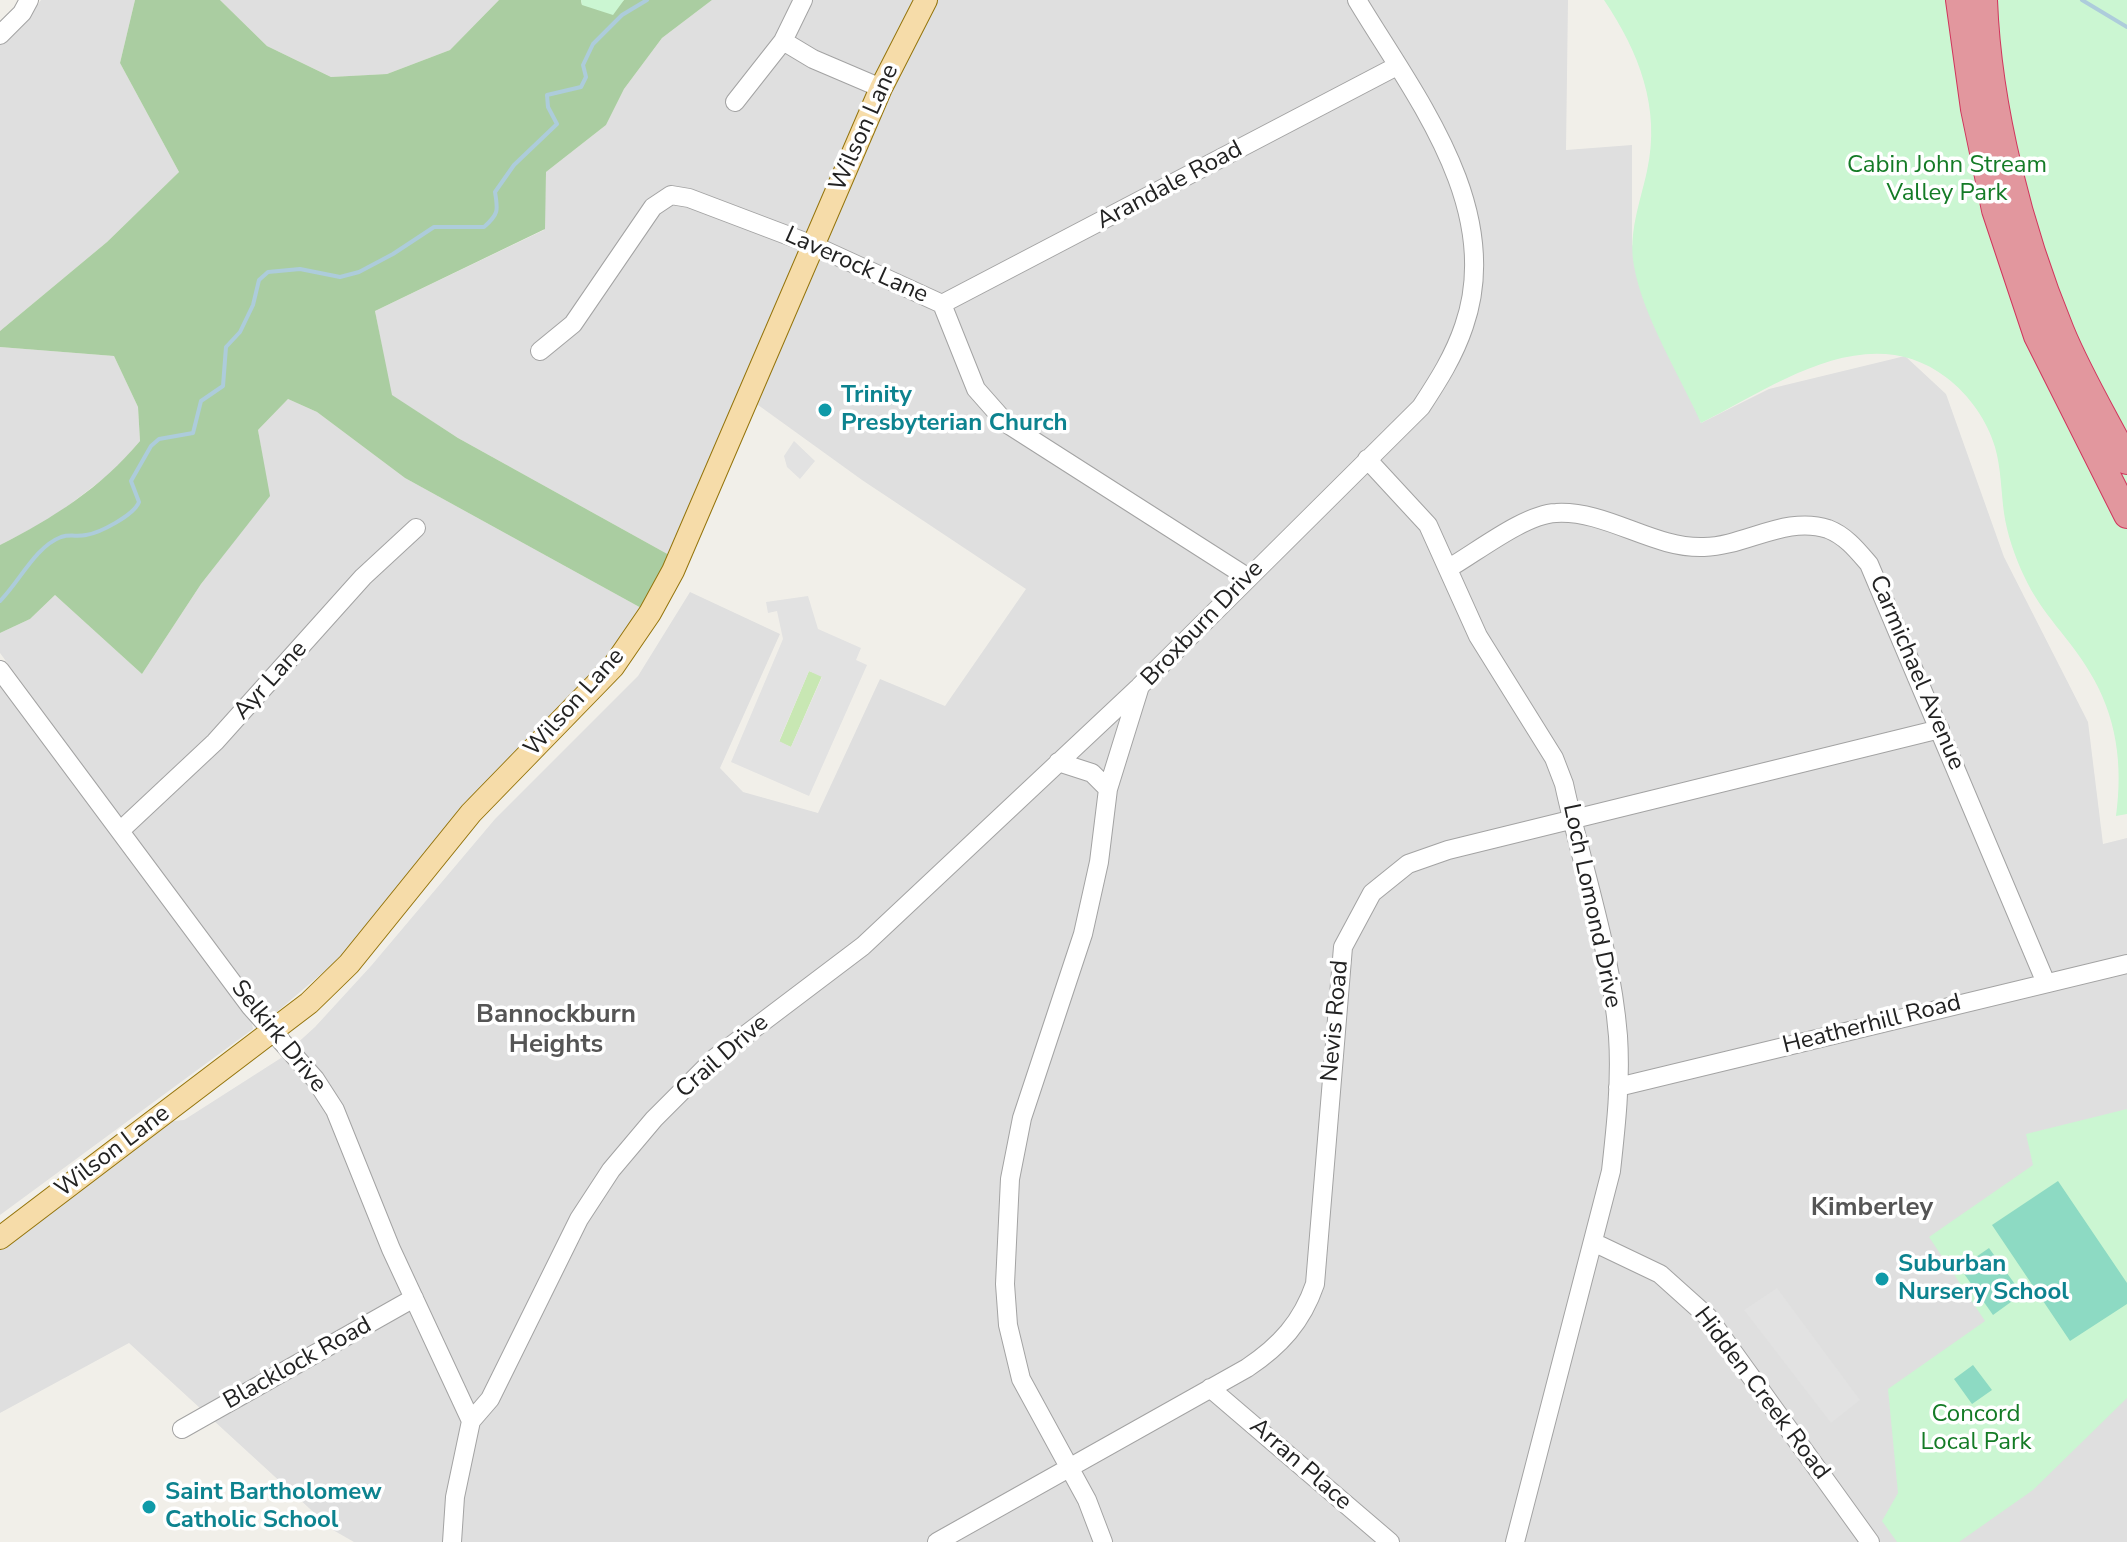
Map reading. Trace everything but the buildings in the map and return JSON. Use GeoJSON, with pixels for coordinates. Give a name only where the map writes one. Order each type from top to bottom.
{"type":"FeatureCollection","features":[{"type":"Feature","properties":{"kind":"highway"},"geometry":{"type":"LineString","coordinates":[[1959,0],[1974,109],[1995,210],[2037,336],[2127,515]]}},
{"type":"Feature","properties":{"kind":"highway"},"geometry":{"type":"LineString","coordinates":[[1984,0],[1997,104],[2018,207],[2061,331],[2127,461]]}},
{"type":"Feature","properties":{"kind":"main road","name":"Wilson Lane"},"geometry":{"type":"LineString","coordinates":[[0,1238],[274,1032],[349,964],[471,813],[613,667],[673,571],[881,88],[926,0]]}},
{"type":"Feature","properties":{"kind":"street"},"geometry":{"type":"LineString","coordinates":[[0,35],[22,13],[29,0]]}},
{"type":"Feature","properties":{"kind":"street"},"geometry":{"type":"LineString","coordinates":[[735,102],[783,41],[803,0]]}},
{"type":"Feature","properties":{"kind":"street","name":"Broxburn Drive"},"geometry":{"type":"LineString","coordinates":[[1103,1542],[1087,1500],[1021,1379],[1008,1325],[1005,1284],[1010,1179],[1022,1118],[1083,934],[1099,862],[1108,789],[1140,686],[1421,407],[1448,365],[1465,325],[1473,279],[1471,225],[1464,194],[1439,138],[1357,0]]}},
{"type":"Feature","properties":{"kind":"street"},"geometry":{"type":"LineString","coordinates":[[783,41],[813,59],[881,88]]}},
{"type":"Feature","properties":{"kind":"street","name":"Arandale Road"},"geometry":{"type":"LineString","coordinates":[[942,304],[1397,66]]}},
{"type":"Feature","properties":{"kind":"street","name":"Laverock Lane"},"geometry":{"type":"LineString","coordinates":[[540,351],[573,324],[653,207],[671,195],[689,198],[813,245],[942,304],[976,389],[1006,423],[1247,577]]}},
{"type":"Feature","properties":{"kind":"street","name":"Loch Lomond Drive"},"geometry":{"type":"LineString","coordinates":[[1367,459],[1428,525],[1478,636],[1554,758],[1611,979],[1618,1038],[1618,1087],[1611,1171],[1515,1542]]}},
{"type":"Feature","properties":{"kind":"street","name":"Carmichael Avenue"},"geometry":{"type":"LineString","coordinates":[[1449,568],[1537,517],[1555,513],[1582,514],[1701,548],[1734,545],[1792,525],[1828,529],[1851,542],[1869,564],[2046,983]]}},
{"type":"Feature","properties":{"kind":"street","name":"Ayr Lane"},"geometry":{"type":"LineString","coordinates":[[121,830],[215,742],[363,577],[416,528]]}},
{"type":"Feature","properties":{"kind":"street","name":"Selkirk Drive"},"geometry":{"type":"LineString","coordinates":[[0,670],[250,1006],[315,1079],[335,1110],[414,1298],[471,1421]]}},
{"type":"Feature","properties":{"kind":"street","name":"Crail Drive"},"geometry":{"type":"LineString","coordinates":[[471,1421],[490,1399],[579,1219],[611,1170],[654,1119],[715,1058],[863,946],[1140,686]]}},
{"type":"Feature","properties":{"kind":"street","name":"Nevis Road"},"geometry":{"type":"LineString","coordinates":[[937,1542],[1247,1368],[1287,1336],[1309,1303],[1315,1284],[1337,982],[1343,947],[1353,923],[1372,893],[1408,864],[1571,820],[1940,729]]}},
{"type":"Feature","properties":{"kind":"street"},"geometry":{"type":"LineString","coordinates":[[1058,762],[1092,773],[1108,789]]}},
{"type":"Feature","properties":{"kind":"street","name":"Heatherhill Road"},"geometry":{"type":"LineString","coordinates":[[1618,1087],[2127,964]]}},
{"type":"Feature","properties":{"kind":"street","name":"Hidden Creek Road"},"geometry":{"type":"LineString","coordinates":[[1593,1242],[1660,1274],[1708,1317],[1870,1542]]}},
{"type":"Feature","properties":{"kind":"street","name":"Blacklock Road"},"geometry":{"type":"LineString","coordinates":[[182,1429],[414,1298]]}},
{"type":"Feature","properties":{"kind":"street","name":"Arran Place"},"geometry":{"type":"LineString","coordinates":[[1210,1388],[1390,1542]]}},
{"type":"Feature","properties":{"kind":"street"},"geometry":{"type":"LineString","coordinates":[[452,1542],[455,1497],[471,1421]]}},
{"type":"Feature","properties":{"kind":"shaded area"},"geometry":{"type":"Polygon","coordinates":[[[41,0],[135,0],[120,63],[179,172],[107,242],[0,331],[0,45],[21,28],[41,0]]]}},
{"type":"Feature","properties":{"kind":"shaded area"},"geometry":{"type":"Polygon","coordinates":[[[220,0],[499,0],[450,50],[387,74],[331,77],[267,46],[220,0]]]}},
{"type":"Feature","properties":{"kind":"shaded area"},"geometry":{"type":"Polygon","coordinates":[[[712,0],[919,0],[855,120],[671,556],[458,438],[391,395],[375,311],[544,230],[546,172],[606,125],[624,89],[662,38],[712,0]]]}},
{"type":"Feature","properties":{"kind":"shaded area"},"geometry":{"type":"Polygon","coordinates":[[[926,0],[1568,0],[1566,150],[1632,145],[1632,244],[1701,423],[1769,389],[1905,356],[1946,394],[2004,557],[2088,722],[2103,844],[2127,838],[2127,1542],[354,1542],[333,1530],[129,1343],[0,1413],[0,1238],[152,1123],[184,1120],[281,1058],[315,1027],[371,966],[495,819],[638,676],[690,592],[780,634],[720,768],[743,792],[818,813],[880,679],[945,706],[1026,589],[862,480],[747,397],[926,0]]]}},
{"type":"Feature","properties":{"kind":"shaded area"},"geometry":{"type":"Polygon","coordinates":[[[0,347],[114,356],[138,407],[140,441],[116,469],[52,518],[0,545],[0,347]]]}},
{"type":"Feature","properties":{"kind":"shaded area"},"geometry":{"type":"Polygon","coordinates":[[[288,399],[317,412],[405,478],[643,609],[611,656],[341,957],[272,1016],[267,1015],[0,653],[0,633],[30,619],[55,595],[142,674],[201,584],[269,496],[258,430],[288,399]]]}},
{"type":"Feature","properties":{"kind":"shaded area"},"geometry":{"type":"Polygon","coordinates":[[[794,441],[815,461],[800,479],[787,467],[784,456],[794,441]]]}},
{"type":"Feature","properties":{"kind":"shaded area"},"geometry":{"type":"Polygon","coordinates":[[[808,596],[818,629],[861,648],[856,660],[867,665],[809,796],[731,762],[783,639],[777,611],[768,613],[766,602],[808,596]],[[809,671],[779,741],[791,747],[822,677],[809,671]]]}},
{"type":"Feature","properties":{"kind":"shaded area"},"geometry":{"type":"Polygon","coordinates":[[[0,682],[251,1018],[253,1029],[0,1215],[0,682]]]}},
{"type":"Feature","properties":{"kind":"shaded area"},"geometry":{"type":"Polygon","coordinates":[[[1777,1288],[1860,1400],[1831,1423],[1744,1310],[1777,1288]]]}},
{"type":"Feature","properties":{"kind":"green space"},"geometry":{"type":"Polygon","coordinates":[[[135,0],[220,0],[267,46],[331,77],[387,74],[450,50],[499,0],[581,0],[582,5],[617,5],[624,0],[712,0],[662,38],[624,89],[606,125],[546,172],[545,229],[375,311],[392,395],[458,438],[671,556],[643,609],[405,478],[317,412],[288,399],[258,430],[270,496],[201,584],[142,674],[55,595],[30,619],[0,633],[0,545],[39,524],[93,487],[140,441],[138,407],[114,356],[0,347],[0,331],[107,242],[179,172],[120,63],[135,0]]]}},
{"type":"Feature","properties":{"kind":"green space"},"geometry":{"type":"Polygon","coordinates":[[[581,0],[624,0],[613,15],[582,5],[581,0]]]}},
{"type":"Feature","properties":{"kind":"green space","name":"Cabin John Stream Valley Park"},"geometry":{"type":"Polygon","coordinates":[[[1604,0],[2127,0],[2127,814],[2116,816],[2118,760],[2106,705],[2089,671],[2039,603],[2024,576],[2007,529],[1999,463],[1992,437],[1970,400],[1955,385],[1917,361],[1886,354],[1854,356],[1791,376],[1701,423],[1645,305],[1634,266],[1634,230],[1651,148],[1649,103],[1637,60],[1604,0]]]}},
{"type":"Feature","properties":{"kind":"green space"},"geometry":{"type":"Polygon","coordinates":[[[809,671],[822,676],[791,747],[779,742],[809,671]]]}},
{"type":"Feature","properties":{"kind":"green space","name":"Concord Local Park"},"geometry":{"type":"Polygon","coordinates":[[[2127,1109],[2127,1398],[2033,1490],[1959,1542],[1897,1542],[1882,1521],[1898,1493],[1888,1389],[1985,1321],[1929,1237],[2033,1165],[2026,1134],[2127,1109]]]}},
{"type":"Feature","properties":{"kind":"green space"},"geometry":{"type":"Polygon","coordinates":[[[2058,1181],[2127,1283],[2127,1304],[2070,1341],[1992,1225],[2058,1181]]]}},
{"type":"Feature","properties":{"kind":"green space"},"geometry":{"type":"Polygon","coordinates":[[[1989,1248],[2022,1294],[1993,1315],[1960,1268],[1989,1248]]]}},
{"type":"Feature","properties":{"kind":"green space"},"geometry":{"type":"Polygon","coordinates":[[[1973,1365],[1992,1390],[1972,1404],[1954,1379],[1973,1365]]]}},
{"type":"Feature","properties":{"kind":"waterway"},"geometry":{"type":"LineString","coordinates":[[0,601],[43,548],[64,536],[83,536],[99,531],[124,518],[136,507],[139,502],[131,481],[151,446],[159,439],[193,433],[201,401],[223,386],[226,347],[240,332],[253,305],[259,280],[268,272],[300,269],[340,277],[359,272],[393,254],[434,227],[484,227],[496,211],[495,192],[514,165],[557,124],[548,107],[547,95],[581,87],[586,77],[583,65],[593,44],[622,15],[647,0]]}},
{"type":"Feature","properties":{"kind":"waterway"},"geometry":{"type":"LineString","coordinates":[[2082,0],[2127,27]]}},
{"type":"Feature","properties":{"kind":"place","name":"Trinity Presbyterian Church"},"geometry":{"type":"Point","coordinates":[825,410]}},
{"type":"Feature","properties":{"kind":"place","name":"Suburban Nursery School"},"geometry":{"type":"Point","coordinates":[1882,1279]}},
{"type":"Feature","properties":{"kind":"place","name":"Saint Bartholomew Catholic School"},"geometry":{"type":"Point","coordinates":[149,1507]}},
{"type":"Feature","properties":{"kind":"district","name":"Bannockburn Heights"},"geometry":{"type":"Point","coordinates":[556,1031]}},
{"type":"Feature","properties":{"kind":"district","name":"Kimberley"},"geometry":{"type":"Point","coordinates":[1872,1209]}}]}
